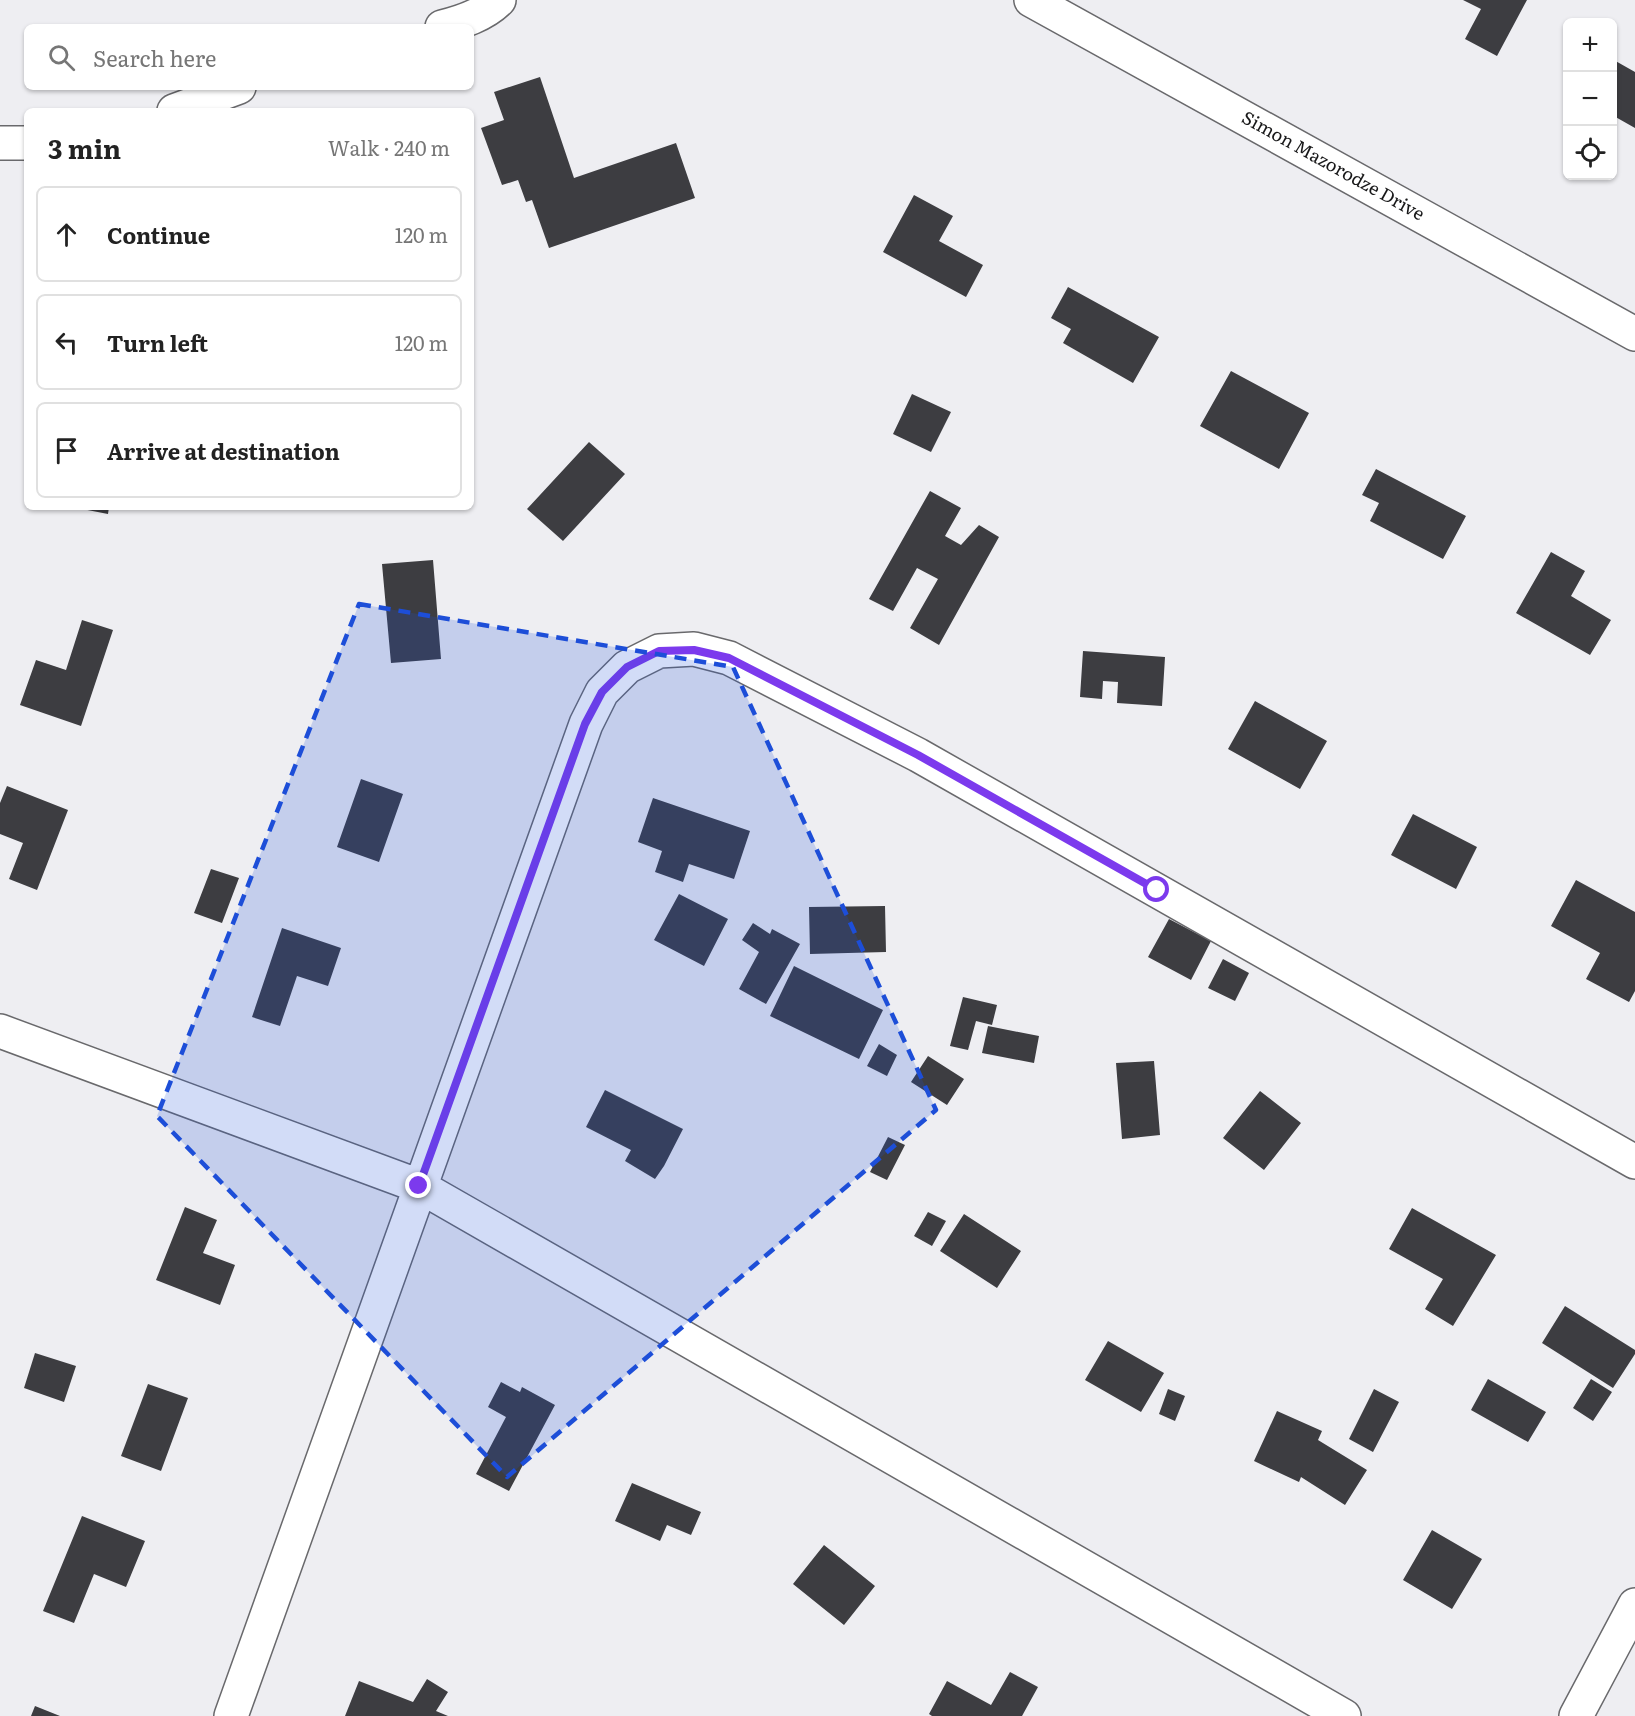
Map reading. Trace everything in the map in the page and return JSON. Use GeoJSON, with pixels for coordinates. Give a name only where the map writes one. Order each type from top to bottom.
{"type":"FeatureCollection","features":[{"type":"Feature","properties":{"kind":"street"},"geometry":{"type":"LineString","coordinates":[[453,24],[491,8],[499,0]]}},
{"type":"Feature","properties":{"kind":"street","name":"Simon Mazorodze Drive"},"geometry":{"type":"LineString","coordinates":[[1031,0],[1635,334]]}},
{"type":"Feature","properties":{"kind":"street"},"geometry":{"type":"LineString","coordinates":[[182,108],[231,90]]}},
{"type":"Feature","properties":{"kind":"street"},"geometry":{"type":"LineString","coordinates":[[0,143],[24,143]]}},
{"type":"Feature","properties":{"kind":"street"},"geometry":{"type":"LineString","coordinates":[[231,1716],[585,724],[602,692],[627,667],[659,651],[694,650],[729,658],[918,755],[1635,1162]]}},
{"type":"Feature","properties":{"kind":"street"},"geometry":{"type":"LineString","coordinates":[[0,1031],[419,1186],[1344,1716]]}},
{"type":"Feature","properties":{"kind":"street"},"geometry":{"type":"LineString","coordinates":[[1576,1716],[1635,1605]]}},
{"type":"Feature","properties":{"kind":"highlighted area"},"geometry":{"type":"Polygon","coordinates":[[[359,604],[733,667],[936,1110],[507,1477],[157,1116],[359,604]]]}},
{"type":"Feature","properties":{"kind":"building"},"geometry":{"type":"Polygon","coordinates":[[[1463,0],[1527,0],[1497,56],[1465,39],[1481,9],[1463,0]]]}},
{"type":"Feature","properties":{"kind":"building"},"geometry":{"type":"Polygon","coordinates":[[[1617,62],[1635,72],[1635,128],[1617,118],[1617,62]]]}},
{"type":"Feature","properties":{"kind":"building"},"geometry":{"type":"Polygon","coordinates":[[[540,77],[574,178],[676,143],[695,198],[549,248],[532,200],[526,202],[518,180],[502,185],[481,128],[504,120],[494,92],[540,77]]]}},
{"type":"Feature","properties":{"kind":"building"},"geometry":{"type":"Polygon","coordinates":[[[914,195],[953,216],[939,241],[983,265],[966,297],[883,252],[914,195]]]}},
{"type":"Feature","properties":{"kind":"building"},"geometry":{"type":"Polygon","coordinates":[[[1068,287],[1159,337],[1133,383],[1063,343],[1071,329],[1051,318],[1068,287]]]}},
{"type":"Feature","properties":{"kind":"building"},"geometry":{"type":"Polygon","coordinates":[[[1231,371],[1309,413],[1279,469],[1200,426],[1231,371]]]}},
{"type":"Feature","properties":{"kind":"building"},"geometry":{"type":"Polygon","coordinates":[[[912,394],[951,412],[931,452],[893,434],[912,394]]]}},
{"type":"Feature","properties":{"kind":"building"},"geometry":{"type":"Polygon","coordinates":[[[589,442],[625,474],[563,541],[527,509],[589,442]]]}},
{"type":"Feature","properties":{"kind":"building"},"geometry":{"type":"Polygon","coordinates":[[[1376,469],[1466,516],[1443,559],[1370,521],[1379,503],[1362,495],[1376,469]]]}},
{"type":"Feature","properties":{"kind":"building"},"geometry":{"type":"Polygon","coordinates":[[[930,491],[961,508],[945,536],[961,545],[979,525],[999,537],[939,645],[910,628],[938,579],[917,568],[893,611],[869,599],[930,491]]]}},
{"type":"Feature","properties":{"kind":"building"},"geometry":{"type":"Polygon","coordinates":[[[87,510],[109,510],[108,514],[87,510]]]}},
{"type":"Feature","properties":{"kind":"building"},"geometry":{"type":"Polygon","coordinates":[[[1551,552],[1585,571],[1571,596],[1611,620],[1590,655],[1516,613],[1551,552]]]}},
{"type":"Feature","properties":{"kind":"building"},"geometry":{"type":"Polygon","coordinates":[[[433,560],[441,659],[391,663],[382,564],[433,560]]]}},
{"type":"Feature","properties":{"kind":"building"},"geometry":{"type":"Polygon","coordinates":[[[82,620],[113,630],[81,726],[20,705],[36,660],[66,670],[82,620]]]}},
{"type":"Feature","properties":{"kind":"building"},"geometry":{"type":"Polygon","coordinates":[[[1083,651],[1165,657],[1162,706],[1117,703],[1118,682],[1103,681],[1102,699],[1080,697],[1083,651]]]}},
{"type":"Feature","properties":{"kind":"building"},"geometry":{"type":"Polygon","coordinates":[[[1255,701],[1327,741],[1300,789],[1228,749],[1255,701]]]}},
{"type":"Feature","properties":{"kind":"building"},"geometry":{"type":"Polygon","coordinates":[[[361,779],[403,794],[379,862],[337,847],[361,779]]]}},
{"type":"Feature","properties":{"kind":"building"},"geometry":{"type":"Polygon","coordinates":[[[7,786],[68,810],[37,890],[9,879],[23,843],[0,834],[0,803],[7,786]]]}},
{"type":"Feature","properties":{"kind":"building"},"geometry":{"type":"Polygon","coordinates":[[[653,798],[750,831],[734,879],[689,864],[683,882],[655,872],[662,851],[638,842],[653,798]]]}},
{"type":"Feature","properties":{"kind":"building"},"geometry":{"type":"Polygon","coordinates":[[[1413,814],[1477,847],[1456,889],[1391,855],[1413,814]]]}},
{"type":"Feature","properties":{"kind":"building"},"geometry":{"type":"Polygon","coordinates":[[[211,869],[239,878],[222,923],[194,913],[211,869]]]}},
{"type":"Feature","properties":{"kind":"building"},"geometry":{"type":"Polygon","coordinates":[[[1576,880],[1635,912],[1635,991],[1629,1002],[1586,979],[1600,953],[1551,926],[1576,880]]]}},
{"type":"Feature","properties":{"kind":"building"},"geometry":{"type":"Polygon","coordinates":[[[679,894],[728,919],[704,966],[654,940],[679,894]]]}},
{"type":"Feature","properties":{"kind":"building"},"geometry":{"type":"Polygon","coordinates":[[[885,906],[886,952],[810,954],[809,907],[885,906]]]}},
{"type":"Feature","properties":{"kind":"building"},"geometry":{"type":"Polygon","coordinates":[[[1169,919],[1211,941],[1191,980],[1148,957],[1169,919]]]}},
{"type":"Feature","properties":{"kind":"building"},"geometry":{"type":"Polygon","coordinates":[[[753,923],[770,934],[772,929],[800,944],[766,1004],[739,989],[759,952],[742,940],[753,923]]]}},
{"type":"Feature","properties":{"kind":"building"},"geometry":{"type":"Polygon","coordinates":[[[282,928],[341,948],[328,986],[297,976],[280,1026],[252,1017],[282,928]]]}},
{"type":"Feature","properties":{"kind":"building"},"geometry":{"type":"Polygon","coordinates":[[[1223,959],[1249,973],[1235,1001],[1208,988],[1223,959]]]}},
{"type":"Feature","properties":{"kind":"building"},"geometry":{"type":"Polygon","coordinates":[[[794,966],[883,1010],[859,1059],[770,1016],[794,966]]]}},
{"type":"Feature","properties":{"kind":"building"},"geometry":{"type":"Polygon","coordinates":[[[963,997],[997,1005],[992,1025],[976,1021],[968,1050],[950,1046],[963,997]]]}},
{"type":"Feature","properties":{"kind":"building"},"geometry":{"type":"Polygon","coordinates":[[[988,1026],[1039,1036],[1034,1063],[982,1053],[988,1026]]]}},
{"type":"Feature","properties":{"kind":"building"},"geometry":{"type":"Polygon","coordinates":[[[879,1044],[897,1055],[887,1076],[867,1066],[879,1044]]]}},
{"type":"Feature","properties":{"kind":"building"},"geometry":{"type":"Polygon","coordinates":[[[928,1056],[964,1079],[947,1105],[911,1082],[928,1056]]]}},
{"type":"Feature","properties":{"kind":"building"},"geometry":{"type":"Polygon","coordinates":[[[1154,1061],[1160,1135],[1122,1139],[1116,1063],[1154,1061]]]}},
{"type":"Feature","properties":{"kind":"building"},"geometry":{"type":"Polygon","coordinates":[[[605,1090],[683,1129],[655,1179],[625,1161],[631,1150],[586,1127],[605,1090]]]}},
{"type":"Feature","properties":{"kind":"building"},"geometry":{"type":"Polygon","coordinates":[[[1260,1091],[1301,1123],[1264,1170],[1223,1138],[1260,1091]]]}},
{"type":"Feature","properties":{"kind":"building"},"geometry":{"type":"Polygon","coordinates":[[[888,1137],[905,1145],[887,1180],[870,1172],[888,1137]]]}},
{"type":"Feature","properties":{"kind":"building"},"geometry":{"type":"Polygon","coordinates":[[[185,1207],[217,1220],[203,1253],[235,1265],[220,1305],[156,1280],[185,1207]]]}},
{"type":"Feature","properties":{"kind":"building"},"geometry":{"type":"Polygon","coordinates":[[[1412,1208],[1496,1255],[1453,1326],[1425,1309],[1443,1279],[1389,1249],[1412,1208]]]}},
{"type":"Feature","properties":{"kind":"building"},"geometry":{"type":"Polygon","coordinates":[[[928,1212],[946,1221],[932,1246],[914,1236],[928,1212]]]}},
{"type":"Feature","properties":{"kind":"building"},"geometry":{"type":"Polygon","coordinates":[[[964,1214],[1021,1251],[997,1288],[940,1251],[964,1214]]]}},
{"type":"Feature","properties":{"kind":"building"},"geometry":{"type":"Polygon","coordinates":[[[1565,1306],[1635,1350],[1635,1354],[1613,1388],[1542,1343],[1565,1306]]]}},
{"type":"Feature","properties":{"kind":"building"},"geometry":{"type":"Polygon","coordinates":[[[1108,1341],[1164,1373],[1141,1412],[1085,1380],[1108,1341]]]}},
{"type":"Feature","properties":{"kind":"building"},"geometry":{"type":"Polygon","coordinates":[[[35,1353],[76,1366],[64,1402],[24,1388],[35,1353]]]}},
{"type":"Feature","properties":{"kind":"building"},"geometry":{"type":"Polygon","coordinates":[[[1488,1379],[1546,1412],[1528,1442],[1471,1410],[1488,1379]]]}},
{"type":"Feature","properties":{"kind":"building"},"geometry":{"type":"Polygon","coordinates":[[[1591,1379],[1612,1392],[1593,1421],[1573,1408],[1591,1379]]]}},
{"type":"Feature","properties":{"kind":"building"},"geometry":{"type":"Polygon","coordinates":[[[501,1382],[520,1392],[522,1387],[555,1405],[509,1491],[476,1474],[506,1417],[488,1407],[501,1382]]]}},
{"type":"Feature","properties":{"kind":"building"},"geometry":{"type":"Polygon","coordinates":[[[148,1384],[188,1398],[161,1471],[121,1456],[148,1384]]]}},
{"type":"Feature","properties":{"kind":"building"},"geometry":{"type":"Polygon","coordinates":[[[1168,1389],[1185,1396],[1175,1421],[1159,1414],[1168,1389]]]}},
{"type":"Feature","properties":{"kind":"building"},"geometry":{"type":"Polygon","coordinates":[[[1374,1389],[1399,1402],[1373,1452],[1349,1439],[1374,1389]]]}},
{"type":"Feature","properties":{"kind":"building"},"geometry":{"type":"Polygon","coordinates":[[[1277,1411],[1322,1431],[1318,1440],[1367,1470],[1345,1505],[1301,1477],[1299,1482],[1254,1461],[1277,1411]]]}},
{"type":"Feature","properties":{"kind":"building"},"geometry":{"type":"Polygon","coordinates":[[[632,1483],[701,1512],[691,1535],[667,1525],[660,1541],[615,1521],[632,1483]]]}},
{"type":"Feature","properties":{"kind":"building"},"geometry":{"type":"Polygon","coordinates":[[[82,1516],[145,1541],[126,1587],[94,1574],[74,1623],[43,1611],[82,1516]]]}},
{"type":"Feature","properties":{"kind":"building"},"geometry":{"type":"Polygon","coordinates":[[[1432,1530],[1482,1559],[1452,1609],[1403,1580],[1432,1530]]]}},
{"type":"Feature","properties":{"kind":"building"},"geometry":{"type":"Polygon","coordinates":[[[824,1545],[875,1586],[844,1625],[793,1584],[824,1545]]]}},
{"type":"Feature","properties":{"kind":"building"},"geometry":{"type":"Polygon","coordinates":[[[1010,1672],[1038,1687],[1022,1716],[932,1716],[929,1714],[947,1681],[991,1705],[1010,1672]]]}},
{"type":"Feature","properties":{"kind":"building"},"geometry":{"type":"Polygon","coordinates":[[[427,1679],[448,1692],[436,1711],[448,1716],[345,1716],[359,1681],[413,1702],[427,1679]]]}},
{"type":"Feature","properties":{"kind":"building"},"geometry":{"type":"Polygon","coordinates":[[[35,1706],[60,1716],[31,1716],[35,1706]]]}},
{"type":"Feature","properties":{"kind":"route"},"geometry":{"type":"LineString","coordinates":[[419,1186],[585,724],[602,692],[627,667],[659,651],[694,650],[729,658],[918,755],[1157,890]]}}]}
